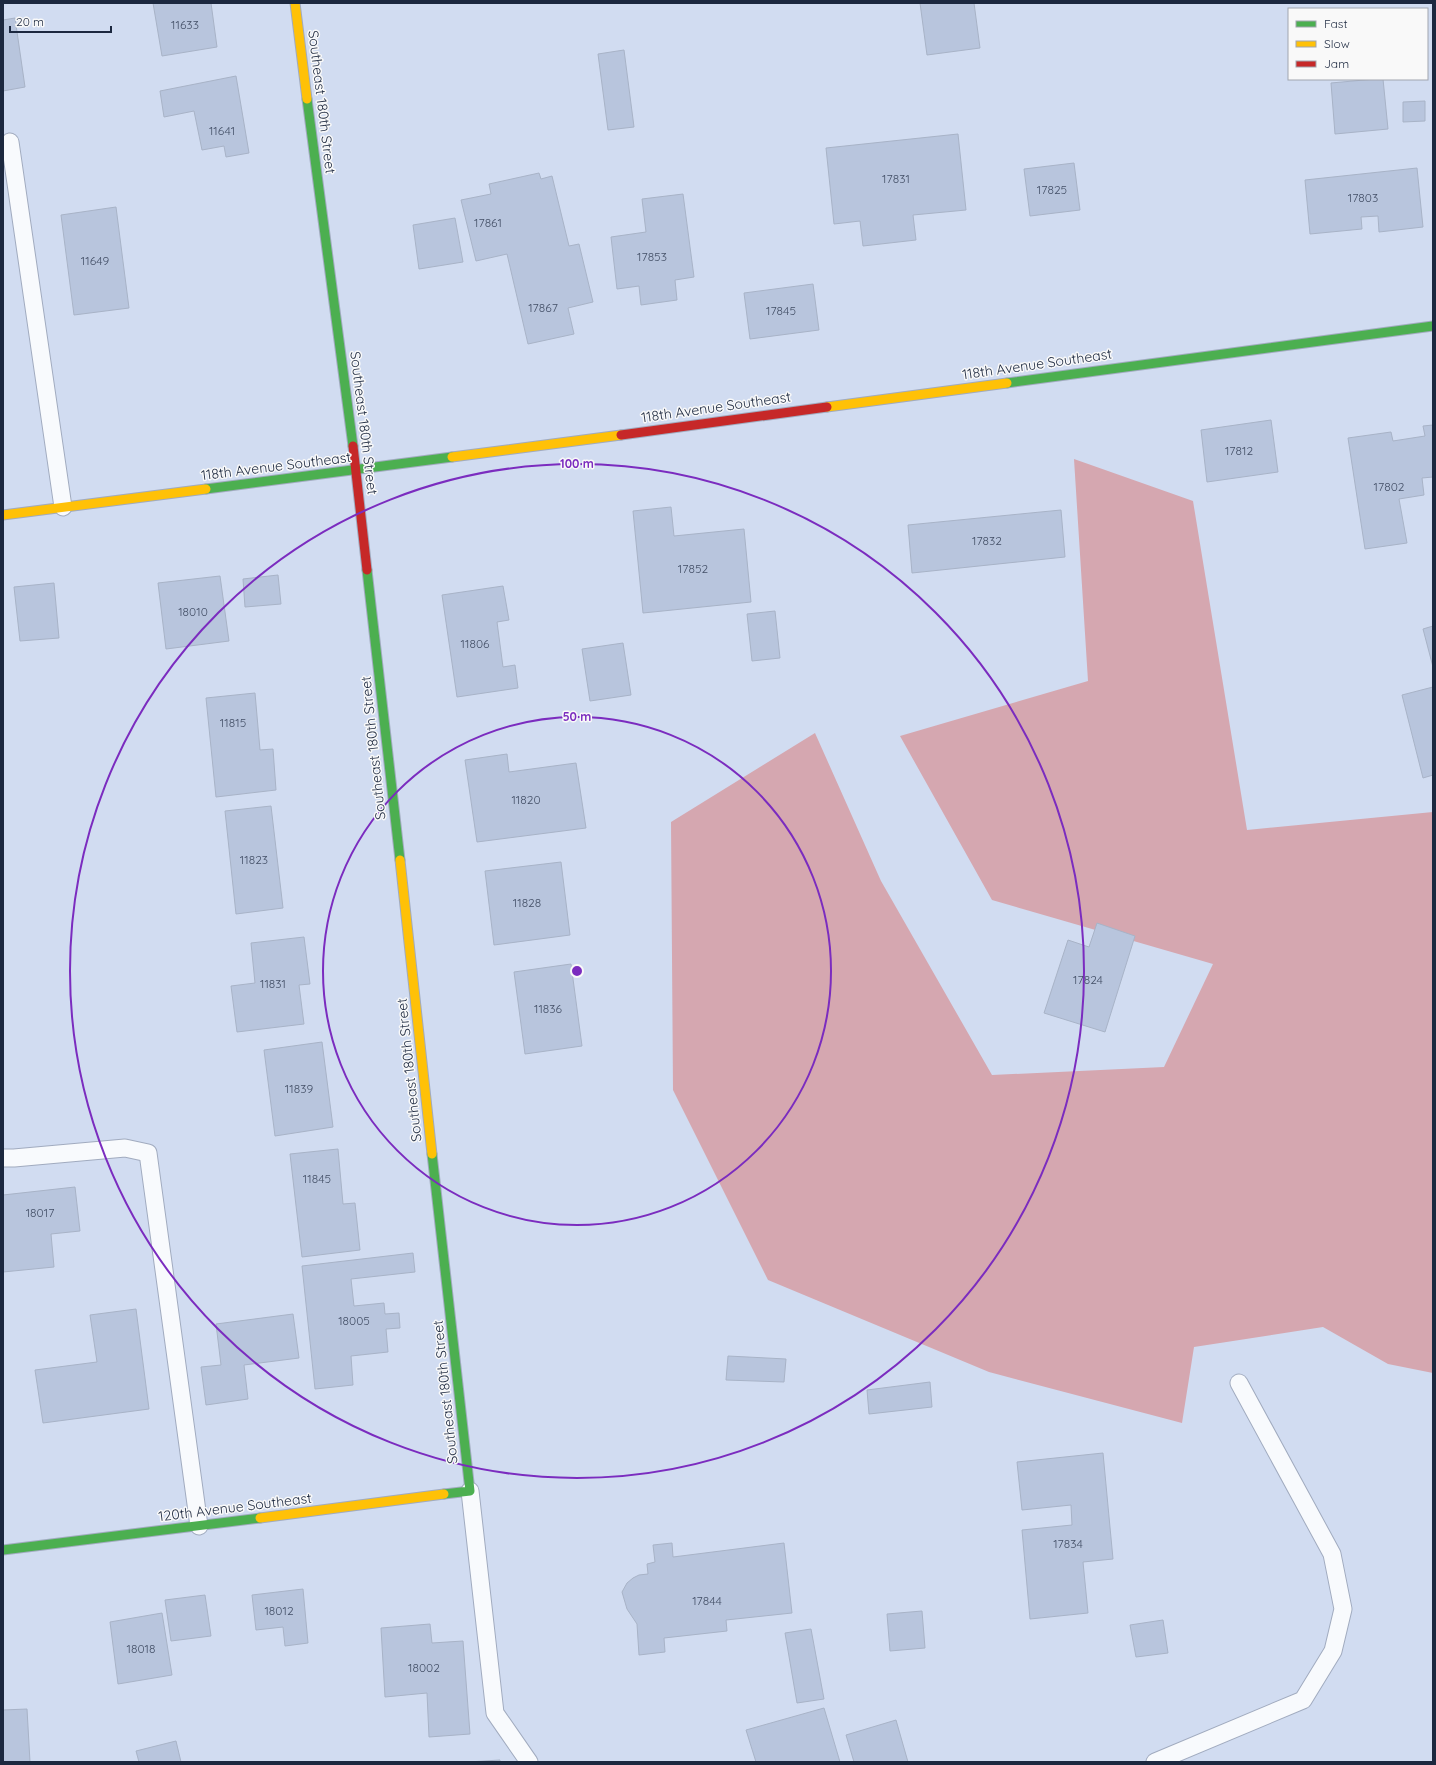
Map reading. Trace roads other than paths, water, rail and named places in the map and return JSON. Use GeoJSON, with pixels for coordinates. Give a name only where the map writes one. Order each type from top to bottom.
{"type":"FeatureCollection","features":[{"type":"Feature","properties":{"kind":"street","name":"Southeast 180th Street"},"geometry":{"type":"LineString","coordinates":[[295,3],[356,470],[470,1491]]}},
{"type":"Feature","properties":{"kind":"street","name":"118th Avenue Southeast"},"geometry":{"type":"LineString","coordinates":[[3,515],[356,470],[1433,326]]}},
{"type":"Feature","properties":{"kind":"street","name":"120th Avenue Southeast"},"geometry":{"type":"LineString","coordinates":[[6,1553],[198,1526],[470,1491]]}},
{"type":"Feature","properties":{"kind":"lane"},"geometry":{"type":"LineString","coordinates":[[10,142],[63,508]]}},
{"type":"Feature","properties":{"kind":"lane"},"geometry":{"type":"LineString","coordinates":[[3,1158],[126,1148],[148,1153],[198,1526]]}},
{"type":"Feature","properties":{"kind":"lane"},"geometry":{"type":"LineString","coordinates":[[1155,1762],[1303,1700],[1333,1651],[1343,1609],[1332,1554],[1239,1382]]}},
{"type":"Feature","properties":{"kind":"lane"},"geometry":{"type":"LineString","coordinates":[[470,1491],[495,1713],[529,1762]]}}]}
